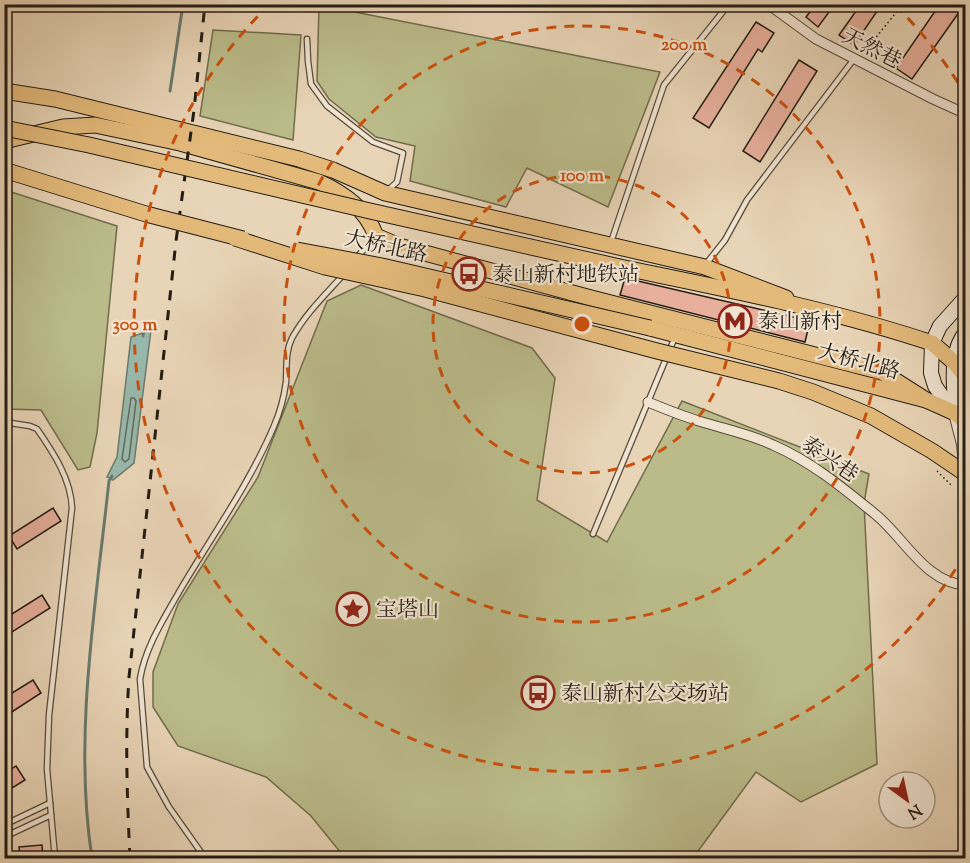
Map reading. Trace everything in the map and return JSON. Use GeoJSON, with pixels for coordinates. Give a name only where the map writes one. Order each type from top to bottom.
{"type":"FeatureCollection","features":[{"type":"Feature","properties":{"kind":"main road"},"geometry":{"type":"LineString","coordinates":[[4,91],[55,99],[299,159],[333,170],[385,193],[705,267],[809,307]]}},
{"type":"Feature","properties":{"kind":"main road"},"geometry":{"type":"LineString","coordinates":[[4,141],[63,127],[95,125],[180,143],[319,182],[340,192],[363,212],[377,231],[424,253],[882,372],[926,400]]}},
{"type":"Feature","properties":{"kind":"main road","name":"大桥北路"},"geometry":{"type":"LineString","coordinates":[[4,128],[89,145],[620,267],[809,307],[888,328],[932,343]]}},
{"type":"Feature","properties":{"kind":"main road","name":"大桥北路"},"geometry":{"type":"LineString","coordinates":[[4,170],[146,214],[235,238],[382,266],[650,328],[926,400],[960,418]]}},
{"type":"Feature","properties":{"kind":"main road"},"geometry":{"type":"LineString","coordinates":[[235,238],[325,267],[425,289],[813,392],[871,417],[932,451],[966,474]]}},
{"type":"Feature","properties":{"kind":"main road"},"geometry":{"type":"LineString","coordinates":[[960,418],[935,386],[931,373],[932,343],[940,326],[966,297]]}},
{"type":"Feature","properties":{"kind":"main road"},"geometry":{"type":"LineString","coordinates":[[960,418],[955,363],[957,345],[966,332]]}},
{"type":"Feature","properties":{"kind":"main road"},"geometry":{"type":"LineString","coordinates":[[932,343],[955,363],[966,377]]}},
{"type":"Feature","properties":{"kind":"street","name":"天然巷"},"geometry":{"type":"LineString","coordinates":[[768,4],[816,39],[966,114]]}},
{"type":"Feature","properties":{"kind":"street","name":"泰兴巷"},"geometry":{"type":"LineString","coordinates":[[648,402],[772,444],[801,458],[822,471],[878,516],[940,579],[956,585],[966,585]]}},
{"type":"Feature","properties":{"kind":"street"},"geometry":{"type":"LineString","coordinates":[[960,418],[966,474]]}},
{"type":"Feature","properties":{"kind":"lane"},"geometry":{"type":"LineString","coordinates":[[610,244],[664,85],[725,9],[719,4]]}},
{"type":"Feature","properties":{"kind":"lane"},"geometry":{"type":"LineString","coordinates":[[307,39],[311,84],[327,106],[373,142],[403,153],[397,182],[385,193],[381,215]]}},
{"type":"Feature","properties":{"kind":"lane"},"geometry":{"type":"LineString","coordinates":[[705,267],[725,240],[747,200],[854,59]]}},
{"type":"Feature","properties":{"kind":"lane"},"geometry":{"type":"LineString","coordinates":[[205,858],[169,807],[147,767],[140,680],[143,665],[166,615],[267,444],[283,398],[287,373],[287,352],[292,339],[311,308],[343,275],[377,231]]}},
{"type":"Feature","properties":{"kind":"lane"},"geometry":{"type":"LineString","coordinates":[[593,534],[676,335]]}},
{"type":"Feature","properties":{"kind":"lane"},"geometry":{"type":"LineString","coordinates":[[4,422],[36,429],[64,474],[72,493],[49,715],[47,769],[55,858]]}},
{"type":"Feature","properties":{"kind":"lane"},"geometry":{"type":"LineString","coordinates":[[4,825],[50,802]]}},
{"type":"Feature","properties":{"kind":"lane"},"geometry":{"type":"LineString","coordinates":[[4,837],[51,816]]}},
{"type":"Feature","properties":{"kind":"path"},"geometry":{"type":"LineString","coordinates":[[854,59],[867,49],[903,4]]}},
{"type":"Feature","properties":{"kind":"green space"},"geometry":{"type":"Polygon","coordinates":[[[319,5],[660,72],[608,207],[527,168],[506,207],[410,181],[415,146],[376,137],[329,99],[317,81],[319,5]]]}},
{"type":"Feature","properties":{"kind":"green space"},"geometry":{"type":"Polygon","coordinates":[[[213,30],[301,35],[293,140],[200,116],[213,30]]]}},
{"type":"Feature","properties":{"kind":"green space"},"geometry":{"type":"Polygon","coordinates":[[[5,190],[117,226],[97,433],[90,467],[78,470],[41,410],[5,409],[5,190]]]}},
{"type":"Feature","properties":{"kind":"green space"},"geometry":{"type":"Polygon","coordinates":[[[361,285],[532,348],[555,378],[537,500],[607,542],[682,401],[869,474],[864,503],[877,764],[801,802],[756,772],[693,858],[345,858],[311,816],[266,777],[178,746],[153,707],[153,672],[178,604],[258,477],[327,301],[361,285]]]}},
{"type":"Feature","properties":{"kind":"water"},"geometry":{"type":"Polygon","coordinates":[[[151,330],[134,463],[113,480],[107,477],[117,457],[131,337],[151,330]]]}},
{"type":"Feature","properties":{"kind":"building"},"geometry":{"type":"Polygon","coordinates":[[[816,4],[835,4],[818,27],[806,17],[816,4]]]}},
{"type":"Feature","properties":{"kind":"building"},"geometry":{"type":"Polygon","coordinates":[[[861,4],[882,4],[854,45],[839,35],[861,4]]]}},
{"type":"Feature","properties":{"kind":"building"},"geometry":{"type":"Polygon","coordinates":[[[940,4],[958,4],[962,8],[912,79],[896,68],[940,4]]]}},
{"type":"Feature","properties":{"kind":"building"},"geometry":{"type":"Polygon","coordinates":[[[756,22],[774,33],[762,52],[758,49],[709,128],[693,118],[756,22]]]}},
{"type":"Feature","properties":{"kind":"building"},"geometry":{"type":"Polygon","coordinates":[[[799,60],[817,71],[760,162],[743,151],[799,60]]]}},
{"type":"Feature","properties":{"kind":"building"},"geometry":{"type":"Polygon","coordinates":[[[625,278],[810,321],[805,342],[620,295],[625,278]]]}},
{"type":"Feature","properties":{"kind":"building"},"geometry":{"type":"Polygon","coordinates":[[[53,508],[61,521],[17,549],[9,536],[53,508]]]}},
{"type":"Feature","properties":{"kind":"building"},"geometry":{"type":"Polygon","coordinates":[[[42,595],[50,608],[4,637],[4,619],[42,595]]]}},
{"type":"Feature","properties":{"kind":"building"},"geometry":{"type":"Polygon","coordinates":[[[33,680],[41,693],[4,717],[4,698],[33,680]]]}},
{"type":"Feature","properties":{"kind":"building"},"geometry":{"type":"Polygon","coordinates":[[[16,766],[25,780],[4,793],[4,774],[16,766]]]}},
{"type":"Feature","properties":{"kind":"building"},"geometry":{"type":"Polygon","coordinates":[[[42,845],[43,858],[20,858],[19,847],[42,845]]]}},
{"type":"Feature","properties":{"kind":"waterway"},"geometry":{"type":"LineString","coordinates":[[170,91],[183,4]]}},
{"type":"Feature","properties":{"kind":"waterway"},"geometry":{"type":"LineString","coordinates":[[143,336],[144,329]]}},
{"type":"Feature","properties":{"kind":"waterway"},"geometry":{"type":"LineString","coordinates":[[92,858],[87,812],[86,718],[93,622],[109,481],[112,476]]}},
{"type":"Feature","properties":{"kind":"railway"},"geometry":{"type":"LineString","coordinates":[[130,858],[127,768],[129,677],[176,241],[194,110],[205,4]]}},
{"type":"Feature","properties":{"kind":"place","name":"泰山新村地铁站"},"geometry":{"type":"Point","coordinates":[469,274]}},
{"type":"Feature","properties":{"kind":"place","name":"泰山新村"},"geometry":{"type":"Point","coordinates":[735,321]}},
{"type":"Feature","properties":{"kind":"place","name":"宝塔山"},"geometry":{"type":"Point","coordinates":[353,609]}},
{"type":"Feature","properties":{"kind":"place","name":"泰山新村公交场站"},"geometry":{"type":"Point","coordinates":[538,693]}}]}
